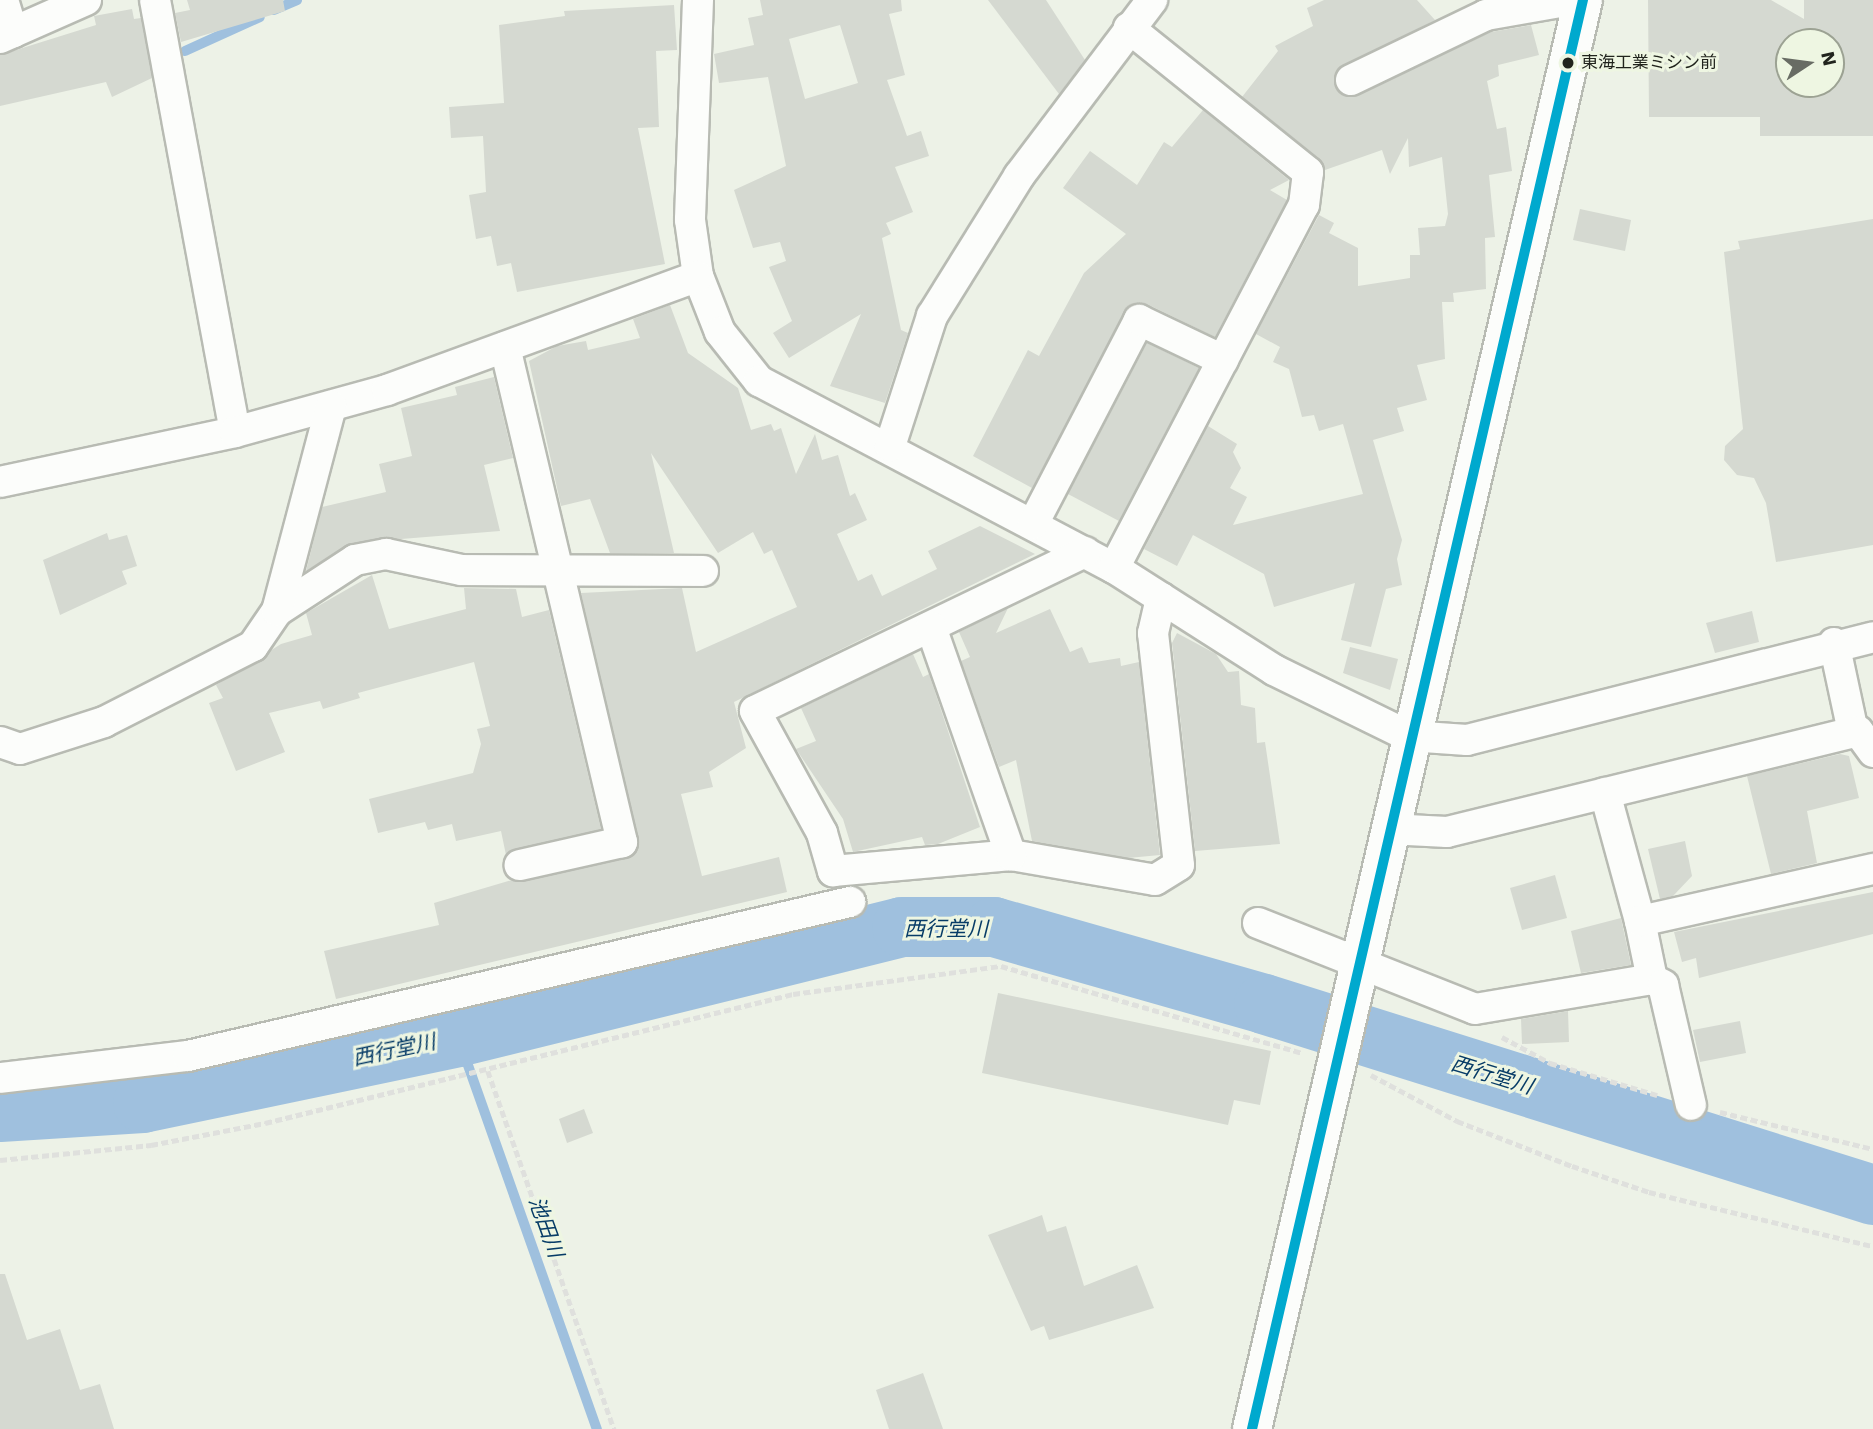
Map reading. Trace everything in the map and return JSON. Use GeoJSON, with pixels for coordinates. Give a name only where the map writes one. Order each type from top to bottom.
{"type":"FeatureCollection","features":[{"type":"Feature","properties":{"kind":"main road"},"geometry":{"type":"LineString","coordinates":[[1252,1429],[1409,736],[1583,0]]}},
{"type":"Feature","properties":{"kind":"street"},"geometry":{"type":"LineString","coordinates":[[3,0],[6,36],[86,0]]}},
{"type":"Feature","properties":{"kind":"street"},"geometry":{"type":"LineString","coordinates":[[155,0],[235,432]]}},
{"type":"Feature","properties":{"kind":"street"},"geometry":{"type":"LineString","coordinates":[[698,0],[690,220],[698,276],[720,332],[759,381],[890,446],[1114,568],[1274,670],[1409,736],[1467,740],[1834,643],[1873,637]]}},
{"type":"Feature","properties":{"kind":"street"},"geometry":{"type":"LineString","coordinates":[[890,446],[932,316],[1018,176],[1153,0]]}},
{"type":"Feature","properties":{"kind":"street"},"geometry":{"type":"LineString","coordinates":[[1352,80],[1486,15],[1572,0]]}},
{"type":"Feature","properties":{"kind":"street"},"geometry":{"type":"LineString","coordinates":[[1114,568],[1304,205],[1308,172],[1129,28]]}},
{"type":"Feature","properties":{"kind":"street"},"geometry":{"type":"LineString","coordinates":[[0,482],[235,432],[331,406],[505,347],[698,276]]}},
{"type":"Feature","properties":{"kind":"street"},"geometry":{"type":"LineString","coordinates":[[1033,524],[1139,320],[1223,360]]}},
{"type":"Feature","properties":{"kind":"street"},"geometry":{"type":"LineString","coordinates":[[505,347],[622,842],[520,865]]}},
{"type":"Feature","properties":{"kind":"street"},"geometry":{"type":"LineString","coordinates":[[7,752],[104,722],[193,680],[253,646],[277,611],[331,406]]}},
{"type":"Feature","properties":{"kind":"street"},"geometry":{"type":"LineString","coordinates":[[1085,552],[755,711],[822,833],[833,871],[1011,855],[1155,880],[1179,865],[1153,633],[1161,598]]}},
{"type":"Feature","properties":{"kind":"street"},"geometry":{"type":"LineString","coordinates":[[277,611],[355,561],[386,554],[426,567],[558,572],[703,571]]}},
{"type":"Feature","properties":{"kind":"street"},"geometry":{"type":"LineString","coordinates":[[931,627],[1011,855]]}},
{"type":"Feature","properties":{"kind":"street"},"geometry":{"type":"LineString","coordinates":[[1388,829],[1447,832],[1605,793],[1863,742],[1834,643]]}},
{"type":"Feature","properties":{"kind":"street"},"geometry":{"type":"LineString","coordinates":[[1605,793],[1640,921],[1652,979]]}},
{"type":"Feature","properties":{"kind":"street"},"geometry":{"type":"LineString","coordinates":[[1640,921],[1873,869]]}},
{"type":"Feature","properties":{"kind":"street"},"geometry":{"type":"LineString","coordinates":[[0,1077],[188,1056],[850,902]]}},
{"type":"Feature","properties":{"kind":"street"},"geometry":{"type":"LineString","coordinates":[[1258,923],[1357,971],[1475,1009],[1652,979],[1663,985],[1691,1105]]}},
{"type":"Feature","properties":{"kind":"path"},"geometry":{"type":"LineString","coordinates":[[0,1160],[151,1145],[488,1071],[793,993],[1001,965],[1337,1057],[1457,1121],[1585,1170],[1873,1246]]}},
{"type":"Feature","properties":{"kind":"path"},"geometry":{"type":"LineString","coordinates":[[488,1071],[614,1429]]}},
{"type":"Feature","properties":{"kind":"building"},"geometry":{"type":"Polygon","coordinates":[[[187,0],[283,0],[285,11],[181,42],[175,13],[190,10],[187,0]]]}},
{"type":"Feature","properties":{"kind":"building"},"geometry":{"type":"Polygon","coordinates":[[[760,0],[901,0],[902,11],[889,14],[905,75],[887,80],[907,136],[921,131],[929,156],[895,167],[913,212],[886,223],[891,234],[882,238],[901,330],[908,333],[885,403],[830,386],[861,314],[789,358],[773,333],[792,321],[769,267],[786,261],[780,242],[753,248],[734,190],[786,166],[768,77],[719,83],[714,54],[754,45],[748,18],[763,15],[760,0]],[[840,25],[789,39],[805,99],[858,83],[840,25]]]}},
{"type":"Feature","properties":{"kind":"building"},"geometry":{"type":"Polygon","coordinates":[[[988,0],[1046,0],[1085,60],[1059,94],[988,0]]]}},
{"type":"Feature","properties":{"kind":"building"},"geometry":{"type":"Polygon","coordinates":[[[1324,0],[1417,0],[1435,20],[1337,70],[1335,87],[1349,97],[1491,32],[1531,25],[1539,55],[1498,65],[1499,76],[1487,81],[1497,129],[1506,127],[1512,171],[1489,175],[1495,237],[1485,238],[1486,289],[1453,293],[1454,302],[1442,302],[1445,359],[1417,365],[1427,400],[1397,408],[1404,431],[1373,440],[1402,540],[1397,559],[1402,585],[1386,589],[1371,647],[1341,640],[1355,583],[1274,607],[1264,574],[1193,535],[1177,566],[1144,549],[1208,426],[1237,444],[1233,452],[1241,468],[1230,488],[1247,497],[1233,525],[1363,494],[1343,424],[1319,431],[1314,415],[1302,417],[1289,369],[1273,362],[1280,347],[1256,334],[1319,215],[1334,223],[1329,233],[1358,248],[1358,286],[1410,278],[1410,255],[1420,255],[1418,228],[1445,226],[1448,214],[1442,157],[1409,167],[1408,138],[1390,174],[1382,150],[1325,170],[1319,158],[1242,97],[1278,51],[1275,46],[1313,26],[1307,8],[1324,0]]]}},
{"type":"Feature","properties":{"kind":"building"},"geometry":{"type":"Polygon","coordinates":[[[1648,0],[1771,0],[1804,19],[1804,0],[1873,0],[1873,136],[1760,136],[1760,117],[1649,117],[1648,0]]]}},
{"type":"Feature","properties":{"kind":"building"},"geometry":{"type":"Polygon","coordinates":[[[674,5],[677,50],[656,51],[659,127],[638,128],[665,264],[517,292],[511,263],[497,266],[491,236],[476,239],[469,195],[486,192],[483,136],[451,138],[449,107],[504,103],[499,25],[565,16],[564,11],[674,5]]]}},
{"type":"Feature","properties":{"kind":"building"},"geometry":{"type":"Polygon","coordinates":[[[132,9],[134,19],[141,18],[152,78],[112,97],[106,82],[0,106],[0,55],[96,25],[94,16],[132,9]]]}},
{"type":"Feature","properties":{"kind":"building"},"geometry":{"type":"Polygon","coordinates":[[[1203,110],[1289,180],[1270,190],[1287,200],[1215,337],[1147,304],[1130,305],[1032,488],[973,456],[1028,350],[1039,356],[1084,273],[1126,234],[1063,188],[1090,151],[1137,185],[1164,142],[1172,147],[1203,110]]]}},
{"type":"Feature","properties":{"kind":"building"},"geometry":{"type":"Polygon","coordinates":[[[1580,209],[1631,220],[1625,251],[1573,240],[1580,209]]]}},
{"type":"Feature","properties":{"kind":"building"},"geometry":{"type":"Polygon","coordinates":[[[1873,219],[1873,545],[1776,562],[1766,503],[1754,478],[1737,475],[1724,460],[1725,446],[1743,429],[1724,252],[1740,249],[1738,241],[1873,219]]]}},
{"type":"Feature","properties":{"kind":"building"},"geometry":{"type":"Polygon","coordinates":[[[670,305],[688,353],[738,388],[751,430],[771,424],[774,431],[781,428],[796,474],[815,434],[822,460],[838,455],[850,496],[855,493],[867,520],[837,534],[858,581],[872,574],[882,596],[937,569],[928,551],[980,526],[1035,554],[734,702],[746,748],[709,772],[713,787],[681,794],[702,876],[779,857],[787,892],[336,999],[324,951],[439,925],[434,903],[512,880],[626,859],[638,848],[581,593],[682,588],[696,652],[797,607],[772,550],[764,554],[753,532],[718,553],[651,453],[674,553],[610,553],[590,499],[561,506],[529,361],[557,346],[586,341],[588,350],[640,338],[633,319],[670,305]]]}},
{"type":"Feature","properties":{"kind":"building"},"geometry":{"type":"Polygon","coordinates":[[[1147,343],[1199,368],[1119,521],[1068,494],[1147,343]]]}},
{"type":"Feature","properties":{"kind":"building"},"geometry":{"type":"Polygon","coordinates":[[[494,377],[513,458],[484,465],[500,531],[352,543],[306,571],[322,507],[386,492],[379,464],[412,456],[401,408],[457,395],[455,387],[494,377]]]}},
{"type":"Feature","properties":{"kind":"building"},"geometry":{"type":"Polygon","coordinates":[[[107,533],[109,540],[127,535],[137,566],[122,571],[127,584],[60,615],[43,560],[107,533]]]}},
{"type":"Feature","properties":{"kind":"building"},"geometry":{"type":"Polygon","coordinates":[[[372,575],[389,629],[466,609],[464,588],[516,589],[522,617],[549,610],[601,829],[506,855],[501,831],[456,841],[452,824],[428,830],[425,822],[378,833],[369,799],[473,773],[481,744],[477,729],[490,726],[474,662],[358,693],[360,698],[323,709],[320,701],[269,713],[285,752],[236,771],[209,703],[223,698],[216,685],[281,644],[312,635],[306,613],[372,575]]]}},
{"type":"Feature","properties":{"kind":"building"},"geometry":{"type":"Polygon","coordinates":[[[1008,608],[996,633],[1050,609],[1070,652],[1082,647],[1089,663],[1120,658],[1121,666],[1139,662],[1160,855],[1128,858],[1032,841],[1016,760],[999,767],[961,661],[970,657],[959,632],[1008,608]]]}},
{"type":"Feature","properties":{"kind":"building"},"geometry":{"type":"Polygon","coordinates":[[[1752,611],[1759,642],[1715,653],[1706,623],[1752,611]]]}},
{"type":"Feature","properties":{"kind":"building"},"geometry":{"type":"Polygon","coordinates":[[[1177,633],[1216,654],[1228,672],[1239,671],[1241,705],[1255,708],[1257,743],[1265,742],[1280,844],[1195,851],[1172,643],[1177,633]]]}},
{"type":"Feature","properties":{"kind":"building"},"geometry":{"type":"Polygon","coordinates":[[[1350,647],[1398,659],[1390,690],[1343,673],[1350,647]]]}},
{"type":"Feature","properties":{"kind":"building"},"geometry":{"type":"Polygon","coordinates":[[[913,654],[923,677],[929,674],[980,827],[938,844],[925,845],[922,837],[853,852],[843,819],[796,749],[816,741],[801,708],[913,654]]]}},
{"type":"Feature","properties":{"kind":"building"},"geometry":{"type":"Polygon","coordinates":[[[1840,754],[1849,756],[1859,798],[1807,811],[1817,863],[1771,874],[1747,776],[1840,754]]]}},
{"type":"Feature","properties":{"kind":"building"},"geometry":{"type":"Polygon","coordinates":[[[1685,841],[1692,876],[1673,896],[1660,899],[1648,849],[1685,841]]]}},
{"type":"Feature","properties":{"kind":"building"},"geometry":{"type":"Polygon","coordinates":[[[1555,875],[1567,918],[1522,930],[1510,888],[1555,875]]]}},
{"type":"Feature","properties":{"kind":"building"},"geometry":{"type":"Polygon","coordinates":[[[1873,892],[1873,934],[1699,978],[1696,958],[1682,962],[1674,932],[1873,892]]]}},
{"type":"Feature","properties":{"kind":"building"},"geometry":{"type":"Polygon","coordinates":[[[1621,918],[1631,965],[1581,973],[1571,931],[1621,918]]]}},
{"type":"Feature","properties":{"kind":"building"},"geometry":{"type":"Polygon","coordinates":[[[998,993],[1271,1051],[1260,1105],[1234,1100],[1228,1125],[982,1073],[998,993]]]}},
{"type":"Feature","properties":{"kind":"building"},"geometry":{"type":"Polygon","coordinates":[[[1568,1011],[1569,1042],[1522,1044],[1521,1019],[1568,1011]]]}},
{"type":"Feature","properties":{"kind":"building"},"geometry":{"type":"Polygon","coordinates":[[[1740,1021],[1746,1053],[1700,1062],[1693,1030],[1740,1021]]]}},
{"type":"Feature","properties":{"kind":"building"},"geometry":{"type":"Polygon","coordinates":[[[584,1109],[593,1133],[567,1143],[559,1119],[584,1109]]]}},
{"type":"Feature","properties":{"kind":"building"},"geometry":{"type":"Polygon","coordinates":[[[1042,1215],[1047,1232],[1066,1226],[1084,1286],[1137,1265],[1154,1308],[1049,1340],[1044,1326],[1031,1331],[988,1235],[1042,1215]]]}},
{"type":"Feature","properties":{"kind":"building"},"geometry":{"type":"Polygon","coordinates":[[[0,1274],[5,1274],[27,1340],[60,1329],[80,1390],[100,1384],[114,1429],[0,1429],[0,1274]]]}},
{"type":"Feature","properties":{"kind":"building"},"geometry":{"type":"Polygon","coordinates":[[[923,1373],[943,1429],[889,1429],[876,1390],[923,1373]]]}},
{"type":"Feature","properties":{"kind":"waterway"},"geometry":{"type":"LineString","coordinates":[[274,10],[297,0]]}},
{"type":"Feature","properties":{"kind":"waterway"},"geometry":{"type":"LineString","coordinates":[[185,51],[260,17]]}},
{"type":"Feature","properties":{"kind":"waterway","name":"西行堂川"},"geometry":{"type":"LineString","coordinates":[[0,1112],[143,1103],[458,1037],[902,927],[994,927],[1264,1004],[1873,1195]]}},
{"type":"Feature","properties":{"kind":"waterway","name":"池田川"},"geometry":{"type":"LineString","coordinates":[[458,1037],[597,1429]]}},
{"type":"Feature","properties":{"kind":"transit line"},"geometry":{"type":"LineString","coordinates":[[1252,1429],[1583,0]]}},
{"type":"Feature","properties":{"kind":"place","name":"東海工業ミシン前"},"geometry":{"type":"Point","coordinates":[1568,63]}}]}
